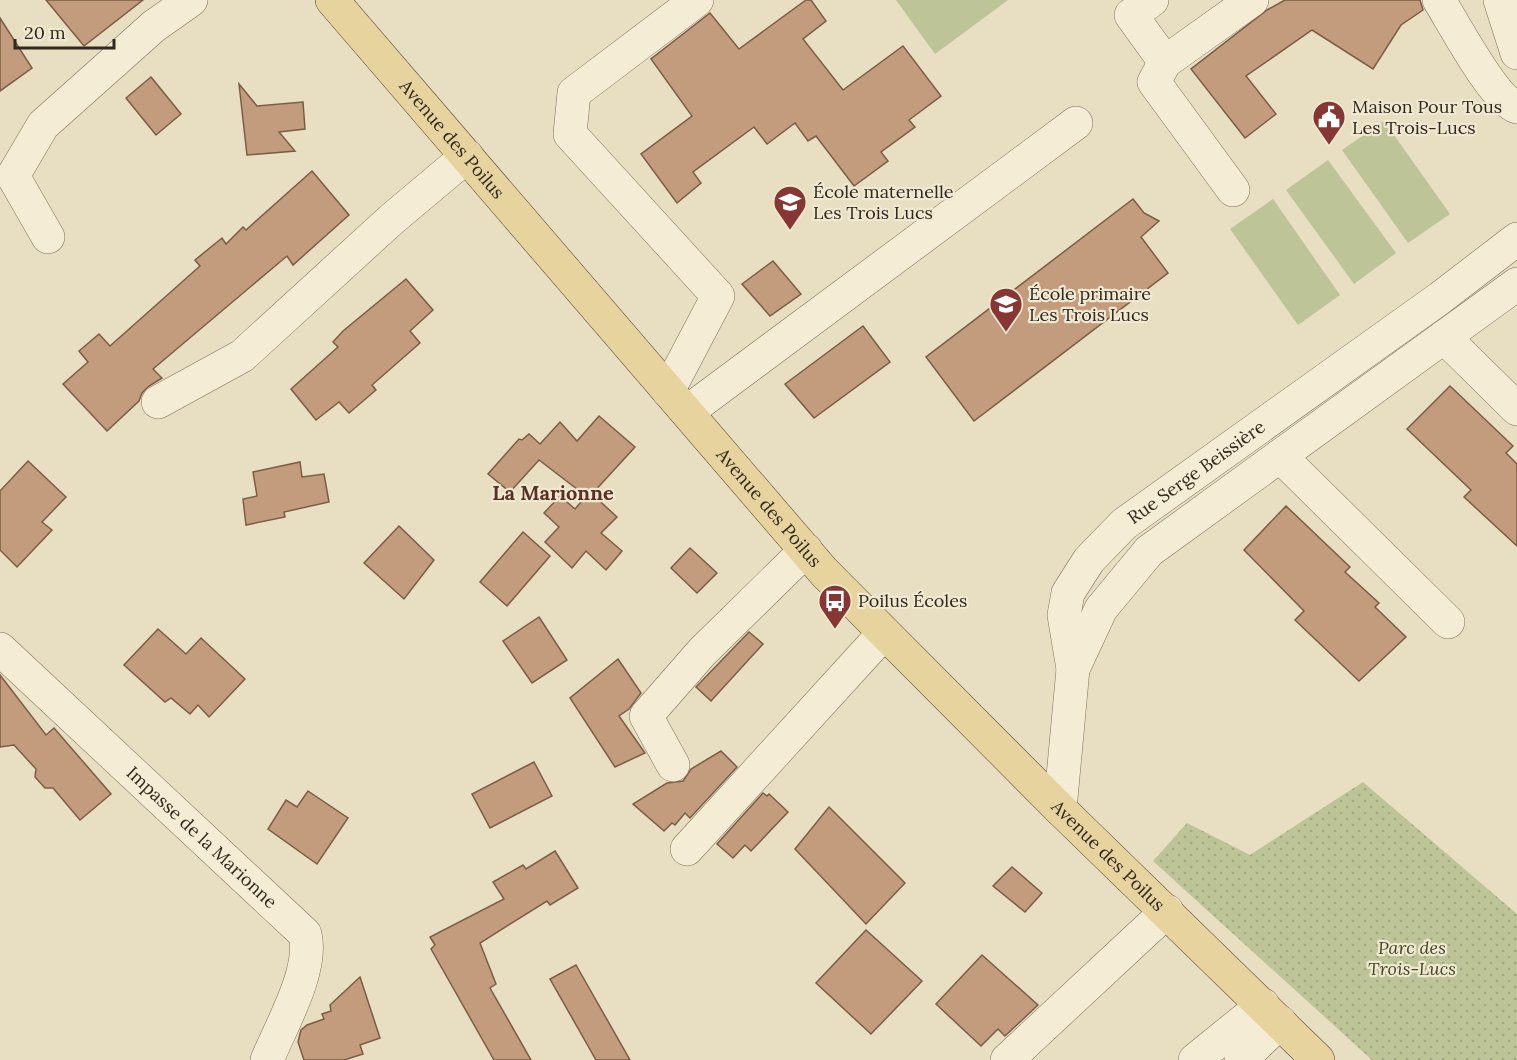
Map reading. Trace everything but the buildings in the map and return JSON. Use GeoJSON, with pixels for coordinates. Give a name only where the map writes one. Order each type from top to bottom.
{"type":"FeatureCollection","features":[{"type":"Feature","properties":{"kind":"main road","name":"Avenue des Poilus"},"geometry":{"type":"LineString","coordinates":[[332,0],[806,550],[884,633],[1318,1060]]}},
{"type":"Feature","properties":{"kind":"street"},"geometry":{"type":"LineString","coordinates":[[48,237],[13,176],[43,125],[154,26],[191,0]]}},
{"type":"Feature","properties":{"kind":"street"},"geometry":{"type":"LineString","coordinates":[[678,402],[718,296],[570,134],[573,93],[697,0]]}},
{"type":"Feature","properties":{"kind":"street"},"geometry":{"type":"LineString","coordinates":[[1152,0],[1131,15],[1165,62]]}},
{"type":"Feature","properties":{"kind":"street"},"geometry":{"type":"LineString","coordinates":[[1233,190],[1154,82],[1165,62],[1252,0]]}},
{"type":"Feature","properties":{"kind":"street"},"geometry":{"type":"LineString","coordinates":[[1439,0],[1490,83],[1511,105],[1517,107]]}},
{"type":"Feature","properties":{"kind":"street"},"geometry":{"type":"LineString","coordinates":[[1500,0],[1517,53]]}},
{"type":"Feature","properties":{"kind":"street"},"geometry":{"type":"LineString","coordinates":[[678,402],[1076,123]]}},
{"type":"Feature","properties":{"kind":"street"},"geometry":{"type":"LineString","coordinates":[[158,402],[242,356],[392,219],[467,156]]}},
{"type":"Feature","properties":{"kind":"street","name":"Rue Serge Beissière"},"geometry":{"type":"LineString","coordinates":[[1060,808],[1073,669],[1064,615],[1068,593],[1089,560],[1124,525],[1440,298],[1517,239]]}},
{"type":"Feature","properties":{"kind":"street"},"geometry":{"type":"LineString","coordinates":[[1073,669],[1101,609],[1149,551],[1517,284]]}},
{"type":"Feature","properties":{"kind":"street"},"geometry":{"type":"LineString","coordinates":[[1444,337],[1517,409]]}},
{"type":"Feature","properties":{"kind":"street"},"geometry":{"type":"LineString","coordinates":[[1280,456],[1448,622]]}},
{"type":"Feature","properties":{"kind":"street"},"geometry":{"type":"LineString","coordinates":[[673,765],[646,716],[702,652],[806,550]]}},
{"type":"Feature","properties":{"kind":"street"},"geometry":{"type":"LineString","coordinates":[[687,849],[884,633]]}},
{"type":"Feature","properties":{"kind":"street","name":"Impasse de la Marionne"},"geometry":{"type":"LineString","coordinates":[[0,649],[304,934],[309,950],[301,977],[267,1060]]}},
{"type":"Feature","properties":{"kind":"street"},"geometry":{"type":"LineString","coordinates":[[1007,1060],[1167,912]]}},
{"type":"Feature","properties":{"kind":"street"},"geometry":{"type":"LineString","coordinates":[[1195,1060],[1272,1013]]}},
{"type":"Feature","properties":{"kind":"street"},"geometry":{"type":"LineString","coordinates":[[1241,1060],[1272,1013]]}},
{"type":"Feature","properties":{"kind":"green space"},"geometry":{"type":"Polygon","coordinates":[[[896,0],[1008,0],[935,54],[896,0]]]}},
{"type":"Feature","properties":{"kind":"green space"},"geometry":{"type":"Polygon","coordinates":[[[1384,121],[1450,214],[1408,243],[1342,150],[1384,121]]]}},
{"type":"Feature","properties":{"kind":"green space"},"geometry":{"type":"Polygon","coordinates":[[[1328,160],[1396,253],[1354,284],[1286,190],[1328,160]]]}},
{"type":"Feature","properties":{"kind":"green space"},"geometry":{"type":"Polygon","coordinates":[[[1273,199],[1340,295],[1298,325],[1230,229],[1273,199]]]}},
{"type":"Feature","properties":{"kind":"green space","name":"Parc des Trois-Lucs"},"geometry":{"type":"Polygon","coordinates":[[[1363,782],[1517,914],[1517,1060],[1372,1060],[1153,861],[1187,823],[1250,855],[1363,782]]]}},
{"type":"Feature","properties":{"kind":"place","name":"Maison Pour Tous Les Trois-Lucs"},"geometry":{"type":"Point","coordinates":[1329,146]}},
{"type":"Feature","properties":{"kind":"place","name":"École maternelle Les Trois Lucs"},"geometry":{"type":"Point","coordinates":[790,231]}},
{"type":"Feature","properties":{"kind":"place","name":"École primaire Les Trois Lucs"},"geometry":{"type":"Point","coordinates":[1006,333]}},
{"type":"Feature","properties":{"kind":"place","name":"Poilus Écoles"},"geometry":{"type":"Point","coordinates":[835,630]}},
{"type":"Feature","properties":{"kind":"district","name":"La Marionne"},"geometry":{"type":"Point","coordinates":[553,493]}}]}
